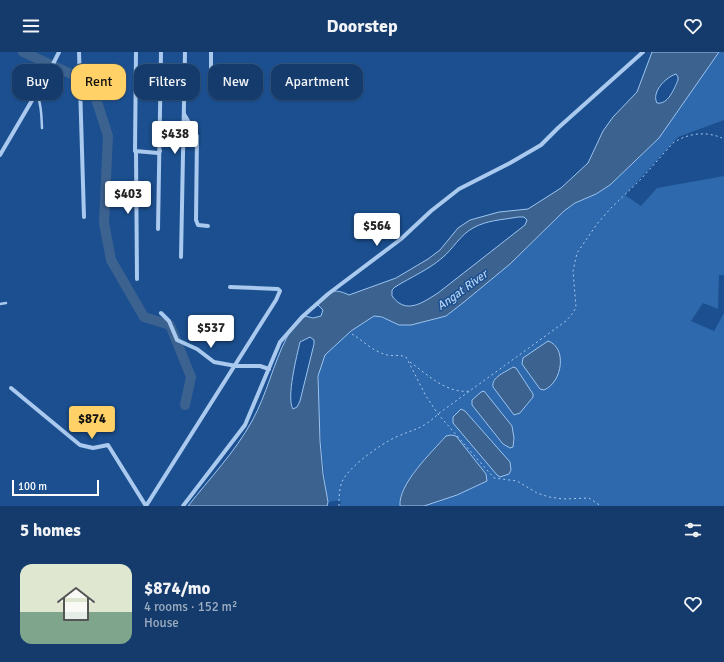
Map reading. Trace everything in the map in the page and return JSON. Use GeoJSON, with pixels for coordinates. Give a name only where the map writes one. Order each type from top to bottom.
{"type":"FeatureCollection","features":[{"type":"Feature","properties":{"kind":"street"},"geometry":{"type":"LineString","coordinates":[[53,64],[59,52]]}},
{"type":"Feature","properties":{"kind":"street"},"geometry":{"type":"LineString","coordinates":[[79,52],[84,217]]}},
{"type":"Feature","properties":{"kind":"street"},"geometry":{"type":"LineString","coordinates":[[136,52],[137,279]]}},
{"type":"Feature","properties":{"kind":"street"},"geometry":{"type":"LineString","coordinates":[[158,229],[161,52]]}},
{"type":"Feature","properties":{"kind":"street"},"geometry":{"type":"LineString","coordinates":[[181,257],[185,52]]}},
{"type":"Feature","properties":{"kind":"street"},"geometry":{"type":"LineString","coordinates":[[211,52],[211,64]]}},
{"type":"Feature","properties":{"kind":"street"},"geometry":{"type":"LineString","coordinates":[[183,506],[245,425],[284,336],[315,304],[401,239],[431,211],[459,189],[510,163],[541,145],[643,52]]}},
{"type":"Feature","properties":{"kind":"street"},"geometry":{"type":"LineString","coordinates":[[0,155],[32,100]]}},
{"type":"Feature","properties":{"kind":"street"},"geometry":{"type":"LineString","coordinates":[[184,113],[197,136],[196,220],[198,225],[208,226]]}},
{"type":"Feature","properties":{"kind":"street"},"geometry":{"type":"LineString","coordinates":[[136,152],[158,153],[160,151]]}},
{"type":"Feature","properties":{"kind":"street"},"geometry":{"type":"LineString","coordinates":[[11,388],[80,445],[93,448],[108,445],[146,506],[236,366],[280,291],[278,289],[230,287]]}},
{"type":"Feature","properties":{"kind":"street"},"geometry":{"type":"LineString","coordinates":[[161,313],[168,321],[177,340],[197,348],[214,362],[236,366],[260,366],[269,369]]}},
{"type":"Feature","properties":{"kind":"lane"},"geometry":{"type":"LineString","coordinates":[[39,100],[42,128]]}},
{"type":"Feature","properties":{"kind":"lane"},"geometry":{"type":"LineString","coordinates":[[0,304],[6,303]]}},
{"type":"Feature","properties":{"kind":"path"},"geometry":{"type":"LineString","coordinates":[[339,506],[342,481],[366,456],[396,437],[424,426],[438,414],[566,321],[576,307],[574,271],[577,254],[597,224],[641,179],[673,143],[679,139],[705,133],[713,134],[722,138]]}},
{"type":"Feature","properties":{"kind":"path"},"geometry":{"type":"LineString","coordinates":[[352,334],[378,352],[386,355],[406,357],[426,396],[438,414],[494,478],[517,481],[537,493],[549,497],[564,499],[589,498],[601,506]]}},
{"type":"Feature","properties":{"kind":"path"},"geometry":{"type":"LineString","coordinates":[[409,362],[442,385],[461,392],[471,391]]}},
{"type":"Feature","properties":{"kind":"shaded area"},"geometry":{"type":"Polygon","coordinates":[[[719,52],[724,52],[724,120],[678,137],[625,195],[641,206],[657,188],[724,176],[724,275],[719,275],[718,309],[703,303],[691,321],[714,331],[724,313],[724,506],[424,506],[457,495],[487,481],[486,474],[456,436],[451,435],[446,436],[414,472],[400,506],[340,506],[341,500],[328,502],[323,466],[318,388],[321,362],[333,345],[346,333],[374,316],[411,325],[446,316],[510,264],[564,211],[575,203],[596,194],[610,185],[659,138],[719,52]],[[551,342],[522,360],[522,364],[540,389],[561,364],[557,347],[551,342]],[[516,368],[520,413],[533,397],[533,394],[516,368]],[[472,405],[503,444],[511,448],[514,444],[472,405]],[[463,410],[453,423],[474,447],[490,439],[463,410]]]}},
{"type":"Feature","properties":{"kind":"water","name":"Angat River"},"geometry":{"type":"Polygon","coordinates":[[[652,52],[719,52],[659,138],[610,185],[596,194],[575,203],[564,211],[510,264],[446,316],[411,325],[399,325],[382,317],[374,316],[351,331],[325,355],[318,376],[320,441],[323,474],[328,502],[327,506],[188,506],[230,454],[252,421],[262,400],[282,347],[289,334],[305,316],[313,318],[321,316],[323,310],[318,305],[328,294],[339,291],[349,295],[396,278],[440,250],[458,228],[470,220],[499,212],[528,209],[561,188],[588,163],[603,131],[613,117],[637,92],[652,52]],[[676,74],[668,78],[660,86],[656,94],[657,103],[664,102],[670,96],[678,80],[676,74]],[[518,217],[478,225],[468,231],[437,262],[395,287],[392,290],[392,296],[397,302],[408,306],[426,300],[438,293],[525,225],[527,220],[524,217],[518,217]],[[310,337],[300,342],[291,386],[291,403],[293,409],[297,407],[300,401],[314,340],[310,337]]]}},
{"type":"Feature","properties":{"kind":"water"},"geometry":{"type":"Polygon","coordinates":[[[548,341],[554,344],[558,350],[560,365],[559,373],[555,380],[544,390],[540,389],[522,364],[523,358],[548,341]]]}},
{"type":"Feature","properties":{"kind":"water"},"geometry":{"type":"Polygon","coordinates":[[[513,367],[516,368],[533,394],[533,397],[520,413],[514,415],[493,387],[494,380],[513,367]]]}},
{"type":"Feature","properties":{"kind":"water"},"geometry":{"type":"Polygon","coordinates":[[[484,391],[512,426],[514,438],[513,447],[510,448],[503,444],[472,405],[472,400],[484,391]]]}},
{"type":"Feature","properties":{"kind":"water"},"geometry":{"type":"Polygon","coordinates":[[[461,409],[465,411],[510,462],[511,470],[509,474],[500,477],[497,475],[453,423],[453,417],[461,409]]]}},
{"type":"Feature","properties":{"kind":"water"},"geometry":{"type":"Polygon","coordinates":[[[446,436],[456,436],[486,474],[487,481],[457,495],[424,506],[400,506],[404,488],[410,478],[446,436]]]}},
{"type":"Feature","properties":{"kind":"waterway"},"geometry":{"type":"LineString","coordinates":[[23,52],[91,83],[108,136],[104,223],[111,260],[144,317],[170,325],[191,377],[185,405]]}}]}
